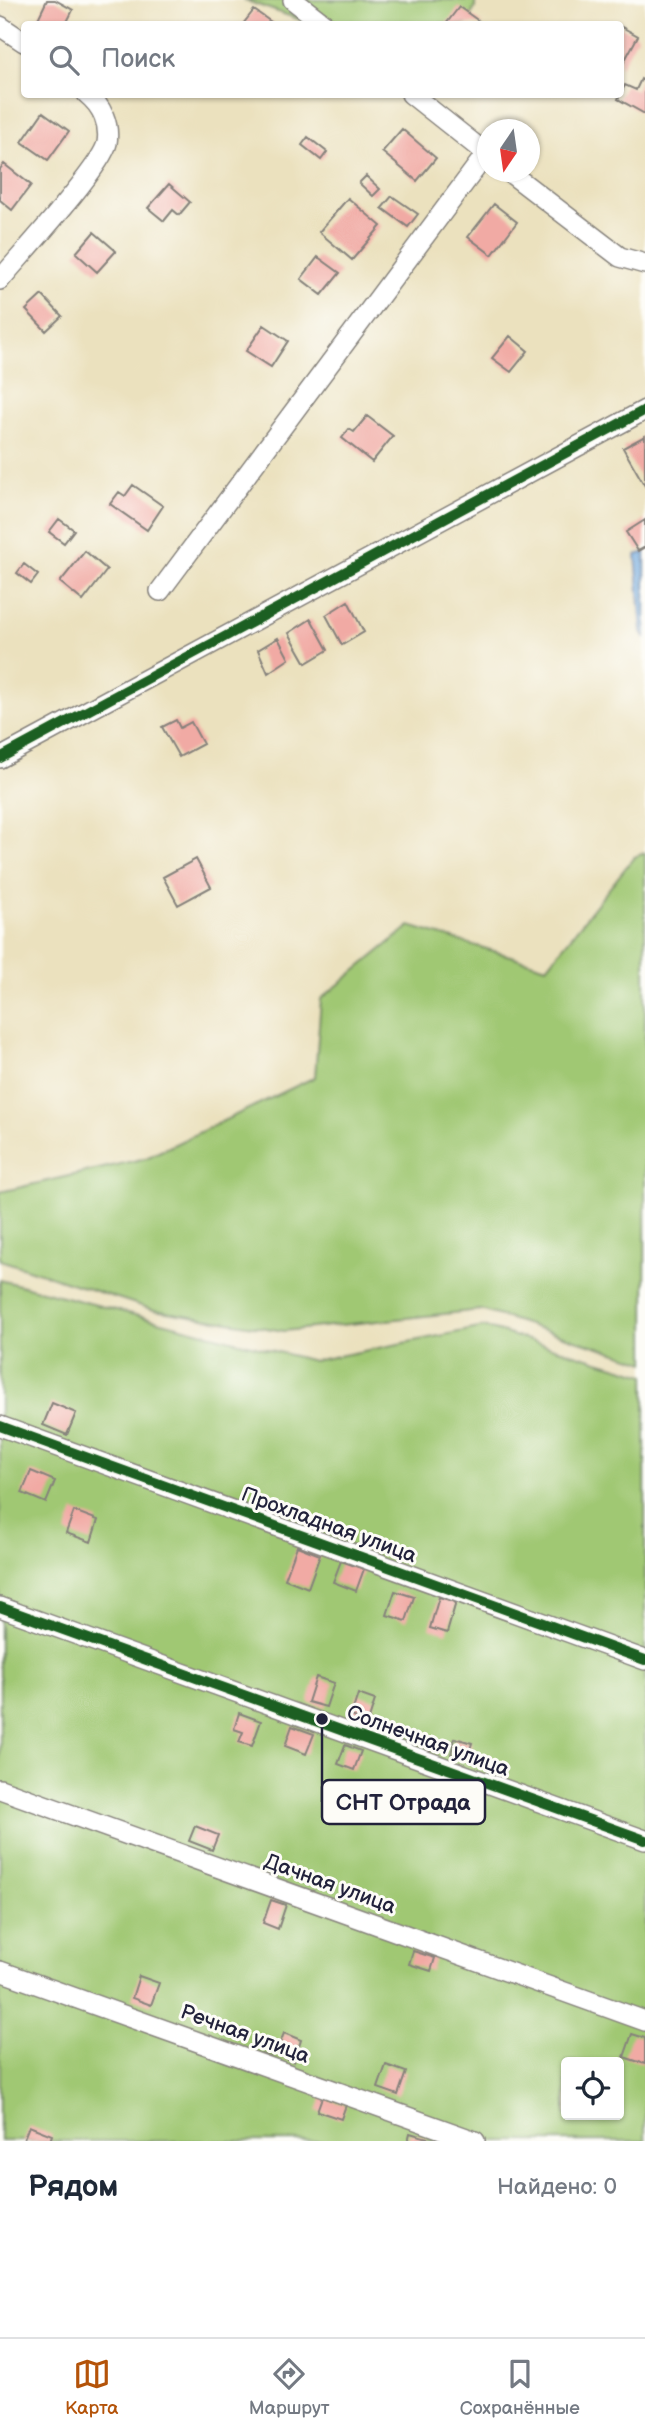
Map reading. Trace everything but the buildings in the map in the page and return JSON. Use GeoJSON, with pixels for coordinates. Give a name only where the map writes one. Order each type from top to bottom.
{"type":"FeatureCollection","features":[{"type":"Feature","properties":{"kind":"street"},"geometry":{"type":"LineString","coordinates":[[293,0],[320,21]]}},
{"type":"Feature","properties":{"kind":"street"},"geometry":{"type":"LineString","coordinates":[[0,26],[21,41]]}},
{"type":"Feature","properties":{"kind":"street"},"geometry":{"type":"LineString","coordinates":[[0,280],[92,170],[107,144],[107,120],[91,98]]}},
{"type":"Feature","properties":{"kind":"street"},"geometry":{"type":"LineString","coordinates":[[416,98],[477,147]]}},
{"type":"Feature","properties":{"kind":"street"},"geometry":{"type":"LineString","coordinates":[[160,591],[477,168]]}},
{"type":"Feature","properties":{"kind":"street"},"geometry":{"type":"LineString","coordinates":[[522,182],[620,257],[645,265]]}},
{"type":"Feature","properties":{"kind":"street"},"geometry":{"type":"LineString","coordinates":[[0,758],[645,410]]}},
{"type":"Feature","properties":{"kind":"street","name":"Прохладная улица"},"geometry":{"type":"LineString","coordinates":[[0,1426],[645,1660]]}},
{"type":"Feature","properties":{"kind":"street","name":"Солнечная улица"},"geometry":{"type":"LineString","coordinates":[[0,1607],[645,1840]]}},
{"type":"Feature","properties":{"kind":"street","name":"Дачная улица"},"geometry":{"type":"LineString","coordinates":[[0,1789],[645,2021]]}},
{"type":"Feature","properties":{"kind":"street","name":"Речная улица"},"geometry":{"type":"LineString","coordinates":[[0,1971],[475,2141]]}},
{"type":"Feature","properties":{"kind":"green space"},"geometry":{"type":"Polygon","coordinates":[[[244,0],[475,0],[475,8],[468,21],[304,21],[244,0]]]}},
{"type":"Feature","properties":{"kind":"green space"},"geometry":{"type":"Polygon","coordinates":[[[645,853],[645,1362],[481,1310],[284,1331],[154,1310],[0,1260],[0,1192],[146,1158],[315,1077],[321,999],[410,926],[547,967],[634,857],[645,853]]]}},
{"type":"Feature","properties":{"kind":"green space"},"geometry":{"type":"Polygon","coordinates":[[[0,1280],[313,1361],[484,1327],[645,1375],[645,2141],[0,2141],[0,1280]]]}},
{"type":"Feature","properties":{"kind":"water"},"geometry":{"type":"Polygon","coordinates":[[[645,552],[645,637],[642,632],[636,555],[645,552]]]}},
{"type":"Feature","properties":{"kind":"cycle path"},"geometry":{"type":"LineString","coordinates":[[0,758],[645,410]]}},
{"type":"Feature","properties":{"kind":"cycle path"},"geometry":{"type":"LineString","coordinates":[[0,1426],[645,1660]]}},
{"type":"Feature","properties":{"kind":"cycle path"},"geometry":{"type":"LineString","coordinates":[[0,1607],[645,1840]]}},
{"type":"Feature","properties":{"kind":"place","name":"СНТ Отрада"},"geometry":{"type":"Point","coordinates":[322,1719]}}]}
